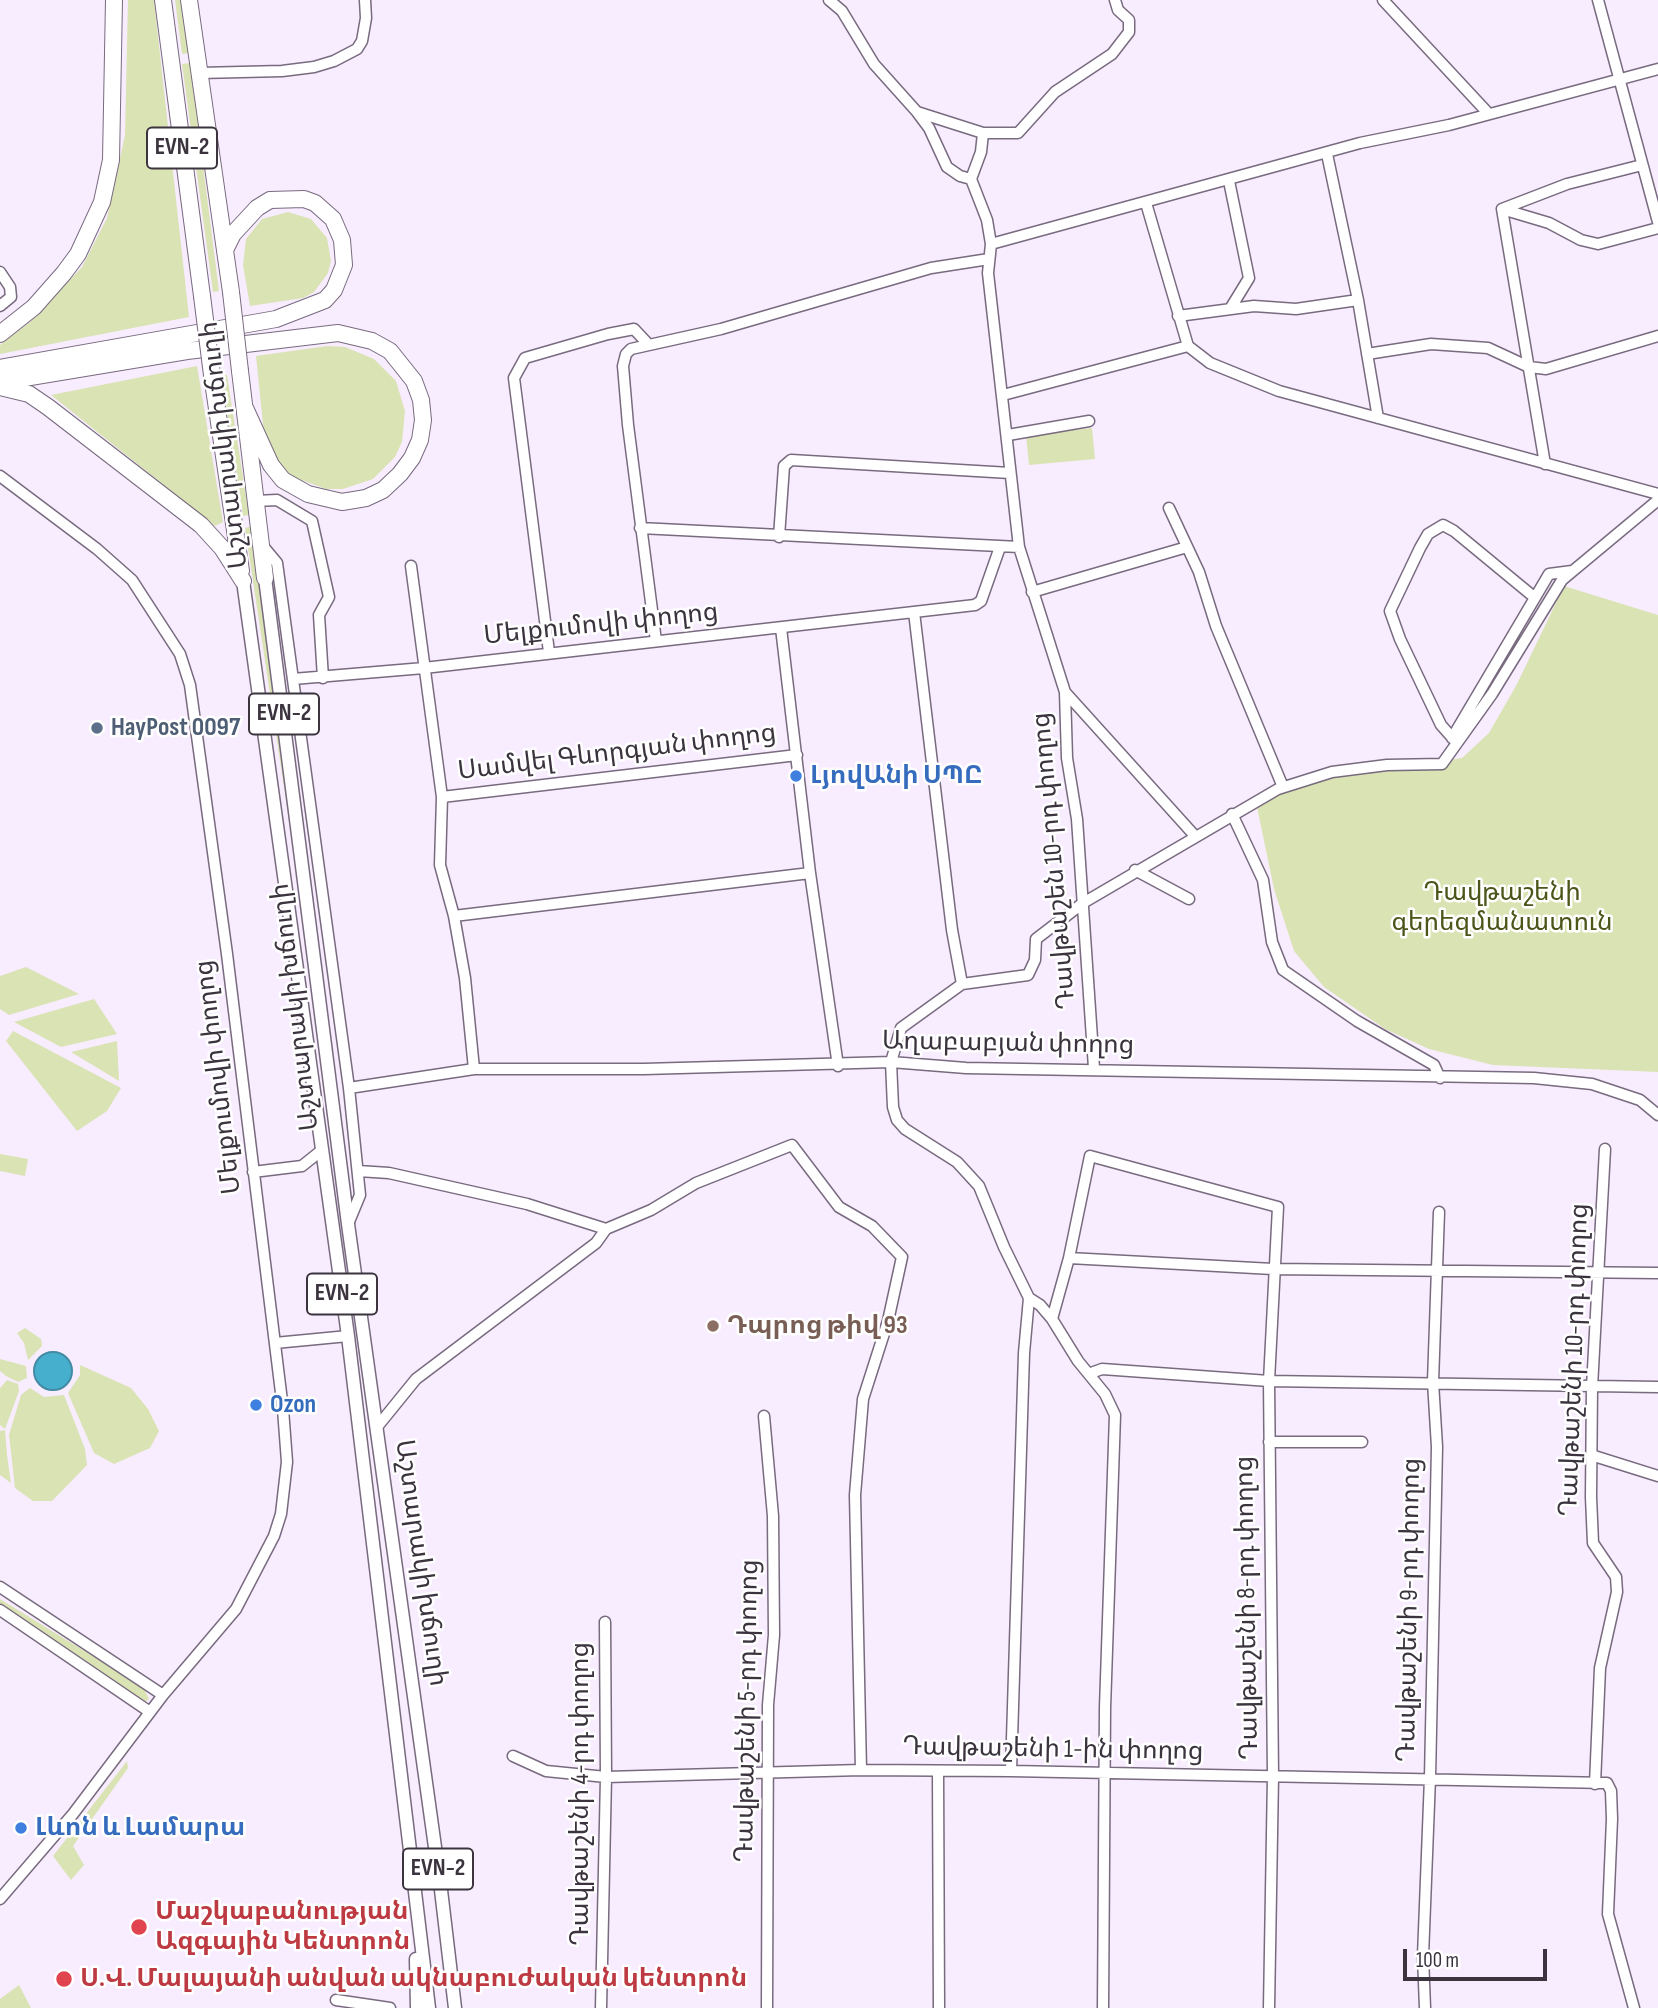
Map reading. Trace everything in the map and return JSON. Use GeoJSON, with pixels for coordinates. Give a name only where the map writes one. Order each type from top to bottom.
{"type":"FeatureCollection","features":[{"type":"Feature","properties":{"kind":"highway"},"geometry":{"type":"LineString","coordinates":[[0,334],[34,307],[64,273],[78,254],[102,202],[111,160],[114,0]]}},
{"type":"Feature","properties":{"kind":"highway","name":"Աշտարակի խճուղի"},"geometry":{"type":"LineString","coordinates":[[163,0],[212,374],[243,581]]}},
{"type":"Feature","properties":{"kind":"highway","name":"Աշտարակի խճուղի"},"geometry":{"type":"LineString","coordinates":[[189,0],[226,248],[265,578]]}},
{"type":"Feature","properties":{"kind":"highway"},"geometry":{"type":"LineString","coordinates":[[0,368],[276,319],[325,299],[334,290],[344,265],[342,240],[333,219],[315,203],[304,198],[270,200],[257,208],[239,226],[226,248]]}},
{"type":"Feature","properties":{"kind":"highway"},"geometry":{"type":"LineString","coordinates":[[0,384],[187,351],[338,333],[372,341],[390,351],[414,381],[421,400],[423,420],[420,440],[412,458],[400,474],[383,490],[366,498],[342,502],[308,494],[283,480],[271,466],[245,408]]}},
{"type":"Feature","properties":{"kind":"highway"},"geometry":{"type":"LineString","coordinates":[[0,384],[29,394],[48,407],[201,525],[222,548],[243,581]]}},
{"type":"Feature","properties":{"kind":"main road","name":"Աշտարակի խճուղի"},"geometry":{"type":"LineString","coordinates":[[265,578],[348,1224],[417,1731],[442,1890],[455,2008]]}},
{"type":"Feature","properties":{"kind":"main road","name":"Աշտարակի խճուղի"},"geometry":{"type":"LineString","coordinates":[[243,581],[348,1336],[398,1735],[414,1892],[419,2008]]}},
{"type":"Feature","properties":{"kind":"main road"},"geometry":{"type":"LineString","coordinates":[[281,853],[302,851]]}},
{"type":"Feature","properties":{"kind":"main road"},"geometry":{"type":"LineString","coordinates":[[398,1735],[417,1731]]}},
{"type":"Feature","properties":{"kind":"street"},"geometry":{"type":"LineString","coordinates":[[200,73],[282,71],[314,67],[334,61],[357,49],[362,41],[366,18],[365,0]]}},
{"type":"Feature","properties":{"kind":"street"},"geometry":{"type":"LineString","coordinates":[[829,0],[842,11],[874,64],[929,128],[947,167],[960,176],[971,179]]}},
{"type":"Feature","properties":{"kind":"street"},"geometry":{"type":"LineString","coordinates":[[917,112],[983,133],[1018,133],[1055,92],[1112,54],[1129,32],[1129,20],[1118,10],[1115,0]]}},
{"type":"Feature","properties":{"kind":"street"},"geometry":{"type":"LineString","coordinates":[[1383,0],[1487,112]]}},
{"type":"Feature","properties":{"kind":"street"},"geometry":{"type":"LineString","coordinates":[[1598,0],[1658,222]]}},
{"type":"Feature","properties":{"kind":"street"},"geometry":{"type":"LineString","coordinates":[[991,244],[1360,143],[1449,125],[1487,112],[1658,69]]}},
{"type":"Feature","properties":{"kind":"street"},"geometry":{"type":"LineString","coordinates":[[983,133],[981,152],[971,179],[987,220],[991,244],[989,259],[1010,473],[1019,547],[1032,592],[1065,692],[1195,836]]}},
{"type":"Feature","properties":{"kind":"street"},"geometry":{"type":"LineString","coordinates":[[1327,154],[1358,300],[1378,418]]}},
{"type":"Feature","properties":{"kind":"street"},"geometry":{"type":"LineString","coordinates":[[1502,209],[1567,184],[1642,165]]}},
{"type":"Feature","properties":{"kind":"street"},"geometry":{"type":"LineString","coordinates":[[1229,180],[1250,278],[1230,309]]}},
{"type":"Feature","properties":{"kind":"street"},"geometry":{"type":"LineString","coordinates":[[1146,203],[1188,346],[1210,363],[1279,391],[1658,494]]}},
{"type":"Feature","properties":{"kind":"street"},"geometry":{"type":"LineString","coordinates":[[1502,209],[1549,223],[1581,240],[1598,244],[1658,228]]}},
{"type":"Feature","properties":{"kind":"street"},"geometry":{"type":"LineString","coordinates":[[1502,209],[1545,464]]}},
{"type":"Feature","properties":{"kind":"street"},"geometry":{"type":"LineString","coordinates":[[656,641],[640,528],[623,366],[626,354],[631,349],[721,329],[931,268],[989,259]]}},
{"type":"Feature","properties":{"kind":"street"},"geometry":{"type":"LineString","coordinates":[[0,272],[10,287],[10,297],[0,306]]}},
{"type":"Feature","properties":{"kind":"street"},"geometry":{"type":"LineString","coordinates":[[1178,316],[1254,306],[1296,309],[1358,300]]}},
{"type":"Feature","properties":{"kind":"street"},"geometry":{"type":"LineString","coordinates":[[549,652],[514,378],[526,358],[608,334],[634,329],[649,345]]}},
{"type":"Feature","properties":{"kind":"street"},"geometry":{"type":"LineString","coordinates":[[1367,354],[1431,344],[1488,348],[1529,367],[1546,369],[1658,335]]}},
{"type":"Feature","properties":{"kind":"street"},"geometry":{"type":"LineString","coordinates":[[1003,395],[1188,346]]}},
{"type":"Feature","properties":{"kind":"street"},"geometry":{"type":"LineString","coordinates":[[1008,435],[1089,421]]}},
{"type":"Feature","properties":{"kind":"street"},"geometry":{"type":"LineString","coordinates":[[779,537],[784,466],[792,460],[1010,473]]}},
{"type":"Feature","properties":{"kind":"street","name":"Մելքումովի փողոց"},"geometry":{"type":"LineString","coordinates":[[0,476],[97,549],[132,580],[180,654],[195,705],[275,1343],[287,1462],[281,1514],[258,1572],[236,1609],[163,1695],[74,1814],[0,1899]]}},
{"type":"Feature","properties":{"kind":"street"},"geometry":{"type":"LineString","coordinates":[[1455,740],[1492,694],[1562,580],[1658,499]]}},
{"type":"Feature","properties":{"kind":"street"},"geometry":{"type":"LineString","coordinates":[[256,501],[277,500],[312,520],[328,597],[319,615],[323,678]]}},
{"type":"Feature","properties":{"kind":"street"},"geometry":{"type":"LineString","coordinates":[[1169,508],[1199,572],[1216,626],[1283,787]]}},
{"type":"Feature","properties":{"kind":"street"},"geometry":{"type":"LineString","coordinates":[[1455,740],[1433,709],[1390,611],[1420,548],[1428,534],[1443,526],[1454,531],[1534,597]]}},
{"type":"Feature","properties":{"kind":"street"},"geometry":{"type":"LineString","coordinates":[[640,528],[1019,547]]}},
{"type":"Feature","properties":{"kind":"street"},"geometry":{"type":"LineString","coordinates":[[261,544],[277,563],[349,1088],[359,1203],[348,1224]]}},
{"type":"Feature","properties":{"kind":"street","name":"Մելքումովի փողոց"},"geometry":{"type":"LineString","coordinates":[[293,679],[424,668],[975,605],[981,601],[1000,547]]}},
{"type":"Feature","properties":{"kind":"street"},"geometry":{"type":"LineString","coordinates":[[1032,592],[1187,547]]}},
{"type":"Feature","properties":{"kind":"street"},"geometry":{"type":"LineString","coordinates":[[411,566],[442,797],[440,865],[454,916],[465,978],[474,1069]]}},
{"type":"Feature","properties":{"kind":"street"},"geometry":{"type":"LineString","coordinates":[[1103,2008],[1108,1605],[1115,1415],[1091,1373],[1079,1361],[1052,1319],[1029,1298],[1003,1247],[979,1186],[957,1162],[905,1129],[897,1120],[893,1107],[891,1062],[901,1028],[962,984],[1028,975],[1035,960],[1037,939],[1083,903],[1135,870],[1283,787],[1332,772],[1387,765],[1442,764],[1534,597],[1551,572],[1573,571]]}},
{"type":"Feature","properties":{"kind":"street"},"geometry":{"type":"LineString","coordinates":[[914,612],[951,930],[962,984]]}},
{"type":"Feature","properties":{"kind":"street"},"geometry":{"type":"LineString","coordinates":[[780,628],[810,873],[838,1066]]}},
{"type":"Feature","properties":{"kind":"street","name":"Դավթաշեն 10-րդ փողոց"},"geometry":{"type":"LineString","coordinates":[[1065,692],[1067,758],[1077,819],[1094,1068]]}},
{"type":"Feature","properties":{"kind":"street","name":"Սամվել Գևորգյան փողոց"},"geometry":{"type":"LineString","coordinates":[[442,797],[797,755]]}},
{"type":"Feature","properties":{"kind":"street"},"geometry":{"type":"LineString","coordinates":[[1232,814],[1263,880],[1272,942],[1283,970],[1357,1021],[1434,1065],[1440,1078]]}},
{"type":"Feature","properties":{"kind":"street"},"geometry":{"type":"LineString","coordinates":[[1135,870],[1189,899]]}},
{"type":"Feature","properties":{"kind":"street"},"geometry":{"type":"LineString","coordinates":[[454,916],[810,873]]}},
{"type":"Feature","properties":{"kind":"street","name":"Աղաբաբյան փողոց"},"geometry":{"type":"LineString","coordinates":[[349,1088],[474,1069],[838,1066],[891,1062],[966,1068],[1094,1068],[1440,1078],[1534,1078],[1592,1084],[1640,1100],[1658,1115]]}},
{"type":"Feature","properties":{"kind":"street"},"geometry":{"type":"LineString","coordinates":[[377,1427],[416,1379],[596,1243],[606,1229],[651,1210],[696,1183],[792,1145],[838,1207],[872,1226],[902,1257],[901,1272],[878,1356],[863,1399],[855,1495],[861,1770]]}},
{"type":"Feature","properties":{"kind":"street","name":"Դավթաշենի 10-րդ փողոց"},"geometry":{"type":"LineString","coordinates":[[1595,1784],[1600,1668],[1617,1592],[1616,1577],[1593,1544],[1592,1387],[1605,1149]]}},
{"type":"Feature","properties":{"kind":"street"},"geometry":{"type":"LineString","coordinates":[[253,1172],[302,1166],[322,1150]]}},
{"type":"Feature","properties":{"kind":"street","name":"Դավթաշենի 8-րդ փողոց"},"geometry":{"type":"LineString","coordinates":[[1069,1258],[1090,1156],[1278,1207],[1269,1381],[1273,1776],[1269,2008]]}},
{"type":"Feature","properties":{"kind":"street"},"geometry":{"type":"LineString","coordinates":[[358,1171],[388,1173],[527,1204],[606,1229]]}},
{"type":"Feature","properties":{"kind":"street","name":"Դավթաշենի 9-րդ փողոց"},"geometry":{"type":"LineString","coordinates":[[1425,2008],[1424,1904],[1430,1778],[1437,1447],[1433,1382],[1439,1212]]}},
{"type":"Feature","properties":{"kind":"street"},"geometry":{"type":"LineString","coordinates":[[1052,1319],[1069,1258],[1273,1269],[1597,1275],[1658,1273]]}},
{"type":"Feature","properties":{"kind":"street"},"geometry":{"type":"LineString","coordinates":[[1011,1771],[1024,1353],[1029,1298]]}},
{"type":"Feature","properties":{"kind":"street"},"geometry":{"type":"LineString","coordinates":[[275,1343],[348,1336]]}},
{"type":"Feature","properties":{"kind":"street"},"geometry":{"type":"LineString","coordinates":[[1091,1373],[1102,1369],[1269,1381],[1658,1387]]}},
{"type":"Feature","properties":{"kind":"street","name":"Դավթաշենի 5-րդ փողոց"},"geometry":{"type":"LineString","coordinates":[[764,1416],[773,1516],[774,1635],[768,1705],[767,2008]]}},
{"type":"Feature","properties":{"kind":"street"},"geometry":{"type":"LineString","coordinates":[[1269,1442],[1362,1442]]}},
{"type":"Feature","properties":{"kind":"street"},"geometry":{"type":"LineString","coordinates":[[1591,1455],[1658,1476]]}},
{"type":"Feature","properties":{"kind":"street"},"geometry":{"type":"LineString","coordinates":[[0,1587],[163,1695]]}},
{"type":"Feature","properties":{"kind":"street"},"geometry":{"type":"LineString","coordinates":[[0,1610],[150,1712]]}},
{"type":"Feature","properties":{"kind":"street","name":"Դավթաշենի 4-րդ փողոց"},"geometry":{"type":"LineString","coordinates":[[601,2008],[606,1777],[604,1622]]}},
{"type":"Feature","properties":{"kind":"street","name":"Դավթաշենի 1-ին փողոց"},"geometry":{"type":"LineString","coordinates":[[513,1756],[546,1771],[606,1777],[861,1770],[1011,1771],[1430,1778],[1595,1784]]}},
{"type":"Feature","properties":{"kind":"street"},"geometry":{"type":"LineString","coordinates":[[938,1771],[939,2008]]}},
{"type":"Feature","properties":{"kind":"street"},"geometry":{"type":"LineString","coordinates":[[1595,1784],[1607,1783],[1611,1791],[1608,1914],[1634,2008]]}},
{"type":"Feature","properties":{"kind":"street"},"geometry":{"type":"LineString","coordinates":[[336,2000],[390,2008]]}},
{"type":"Feature","properties":{"kind":"green space"},"geometry":{"type":"Polygon","coordinates":[[[128,0],[154,0],[189,317],[0,354],[0,345],[30,322],[82,267],[107,218],[125,135],[128,0]]]}},
{"type":"Feature","properties":{"kind":"green space"},"geometry":{"type":"Polygon","coordinates":[[[175,0],[182,0],[189,53],[182,54],[175,0]]]}},
{"type":"Feature","properties":{"kind":"green space"},"geometry":{"type":"Polygon","coordinates":[[[190,63],[219,291],[213,292],[182,64],[190,63]]]}},
{"type":"Feature","properties":{"kind":"green space"},"geometry":{"type":"Polygon","coordinates":[[[288,212],[311,219],[327,238],[331,261],[328,273],[314,292],[303,298],[250,306],[243,265],[246,239],[262,219],[288,212]]]}},
{"type":"Feature","properties":{"kind":"green space"},"geometry":{"type":"Polygon","coordinates":[[[327,346],[345,347],[374,359],[396,381],[405,411],[402,442],[395,457],[373,479],[343,489],[326,489],[293,477],[280,465],[264,434],[256,356],[327,346]]]}},
{"type":"Feature","properties":{"kind":"green space"},"geometry":{"type":"Polygon","coordinates":[[[197,366],[223,522],[215,526],[51,395],[197,366]]]}},
{"type":"Feature","properties":{"kind":"green space"},"geometry":{"type":"Polygon","coordinates":[[[221,375],[227,375],[249,515],[243,516],[221,375]]]}},
{"type":"Feature","properties":{"kind":"green space"},"geometry":{"type":"Polygon","coordinates":[[[1092,428],[1095,459],[1029,465],[1026,435],[1092,428]]]}},
{"type":"Feature","properties":{"kind":"green space"},"geometry":{"type":"Polygon","coordinates":[[[252,526],[268,635],[291,834],[245,528],[252,526]]]}},
{"type":"Feature","properties":{"kind":"green space","name":"Դավթաշենի գերեզմանատուն"},"geometry":{"type":"Polygon","coordinates":[[[1564,586],[1658,615],[1658,1072],[1493,1065],[1429,1049],[1385,1029],[1324,987],[1294,951],[1274,889],[1257,807],[1305,780],[1462,758],[1489,733],[1517,684],[1564,586]]]}},
{"type":"Feature","properties":{"kind":"green space"},"geometry":{"type":"Polygon","coordinates":[[[26,967],[79,994],[9,1015],[0,1009],[0,976],[26,967]]]}},
{"type":"Feature","properties":{"kind":"green space"},"geometry":{"type":"Polygon","coordinates":[[[94,999],[117,1034],[61,1047],[14,1022],[94,999]]]}},
{"type":"Feature","properties":{"kind":"green space"},"geometry":{"type":"Polygon","coordinates":[[[13,1031],[121,1088],[107,1111],[77,1131],[6,1041],[13,1031]]]}},
{"type":"Feature","properties":{"kind":"green space"},"geometry":{"type":"Polygon","coordinates":[[[117,1041],[119,1081],[71,1052],[117,1041]]]}},
{"type":"Feature","properties":{"kind":"green space"},"geometry":{"type":"Polygon","coordinates":[[[0,1154],[28,1159],[25,1176],[0,1171],[0,1154]]]}},
{"type":"Feature","properties":{"kind":"green space"},"geometry":{"type":"Polygon","coordinates":[[[25,1328],[41,1339],[42,1346],[28,1360],[24,1343],[17,1333],[25,1328]]]}},
{"type":"Feature","properties":{"kind":"green space"},"geometry":{"type":"Polygon","coordinates":[[[0,1359],[26,1366],[27,1378],[18,1382],[6,1376],[0,1371],[0,1359]]]}},
{"type":"Feature","properties":{"kind":"green space"},"geometry":{"type":"Polygon","coordinates":[[[80,1365],[131,1388],[148,1409],[159,1431],[150,1448],[114,1464],[94,1453],[68,1393],[80,1375],[80,1365]]]}},
{"type":"Feature","properties":{"kind":"green space"},"geometry":{"type":"Polygon","coordinates":[[[7,1380],[18,1384],[19,1391],[5,1429],[0,1425],[0,1388],[7,1380]]]}},
{"type":"Feature","properties":{"kind":"green space"},"geometry":{"type":"Polygon","coordinates":[[[30,1388],[44,1397],[64,1395],[85,1449],[87,1465],[52,1501],[33,1501],[15,1488],[9,1435],[21,1395],[30,1388]]]}},
{"type":"Feature","properties":{"kind":"green space"},"geometry":{"type":"Polygon","coordinates":[[[5,1430],[11,1483],[0,1475],[0,1431],[5,1430]]]}},
{"type":"Feature","properties":{"kind":"green space"},"geometry":{"type":"Polygon","coordinates":[[[0,1599],[143,1687],[149,1699],[144,1703],[0,1606],[0,1599]]]}},
{"type":"Feature","properties":{"kind":"green space"},"geometry":{"type":"Polygon","coordinates":[[[127,1761],[128,1768],[73,1846],[84,1865],[71,1880],[53,1856],[127,1761]]]}},
{"type":"Feature","properties":{"kind":"green space"},"geometry":{"type":"Polygon","coordinates":[[[19,1985],[31,2008],[0,2008],[0,1999],[19,1985]]]}},
{"type":"Feature","properties":{"kind":"water"},"geometry":{"type":"Polygon","coordinates":[[[53,1352],[67,1357],[72,1371],[67,1385],[53,1390],[39,1385],[34,1371],[39,1357],[53,1352]]]}},
{"type":"Feature","properties":{"kind":"place","name":"HayPost 0097"},"geometry":{"type":"Point","coordinates":[97,728]}},
{"type":"Feature","properties":{"kind":"place","name":"ԼյովԱնի ՍՊԸ"},"geometry":{"type":"Point","coordinates":[796,776]}},
{"type":"Feature","properties":{"kind":"place","name":"Դպրոց թիվ 93"},"geometry":{"type":"Point","coordinates":[713,1326]}},
{"type":"Feature","properties":{"kind":"place","name":"Ozon"},"geometry":{"type":"Point","coordinates":[256,1405]}},
{"type":"Feature","properties":{"kind":"place","name":"Լևոն և Լամարա"},"geometry":{"type":"Point","coordinates":[21,1828]}},
{"type":"Feature","properties":{"kind":"place","name":"Մաշկաբանության Ազգային Կենտրոն"},"geometry":{"type":"Point","coordinates":[139,1927]}},
{"type":"Feature","properties":{"kind":"place","name":"Ս.Վ. Մալայանի անվան ակնաբուժական կենտրոն"},"geometry":{"type":"Point","coordinates":[64,1979]}}]}
